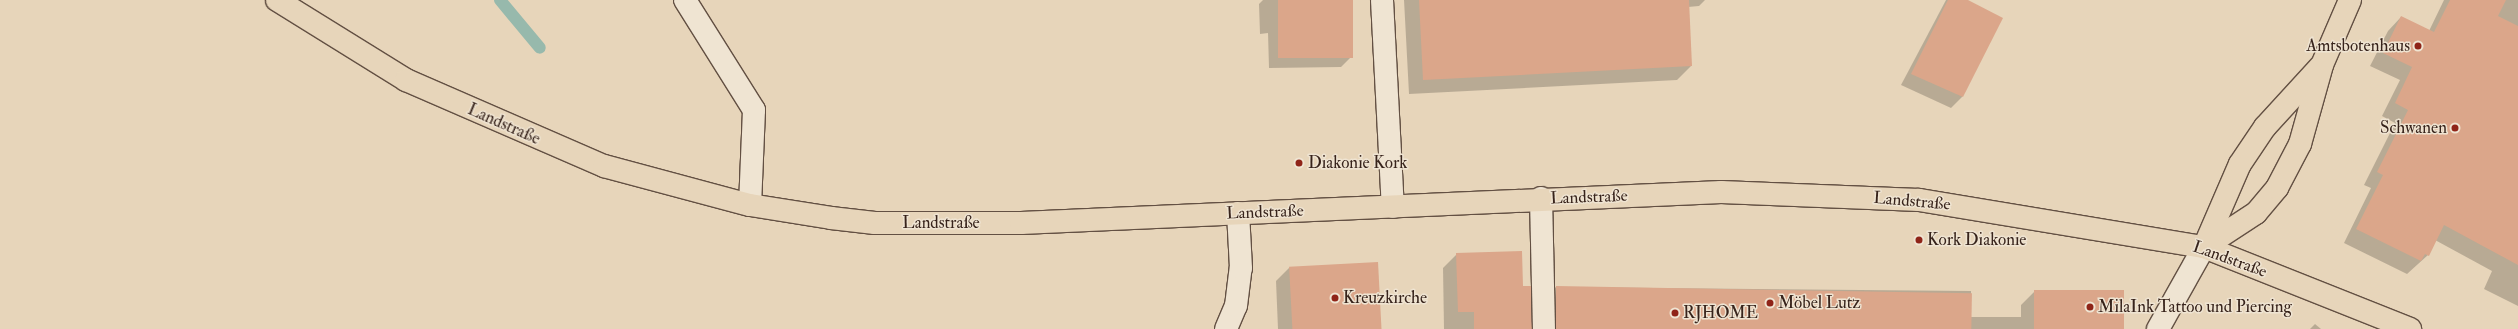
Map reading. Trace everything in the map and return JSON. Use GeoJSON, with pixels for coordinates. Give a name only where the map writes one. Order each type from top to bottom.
{"type":"FeatureCollection","features":[{"type":"Feature","properties":{"kind":"main road","name":"Landstraße"},"geometry":{"type":"LineString","coordinates":[[277,0],[406,80],[511,128],[604,166],[750,204],[875,223],[1021,223],[1393,207],[1541,198],[1721,192],[1919,200],[2204,246],[2410,329]]}},
{"type":"Feature","properties":{"kind":"main road"},"geometry":{"type":"LineString","coordinates":[[2204,246],[2256,213],[2277,188],[2300,144],[2322,65],[2350,0]]}},
{"type":"Feature","properties":{"kind":"main road"},"geometry":{"type":"LineString","coordinates":[[2204,246],[2240,164],[2265,127],[2322,65]]}},
{"type":"Feature","properties":{"kind":"street"},"geometry":{"type":"LineString","coordinates":[[685,0],[761,112],[750,204]]}},
{"type":"Feature","properties":{"kind":"street"},"geometry":{"type":"LineString","coordinates":[[1382,0],[1393,207]]}},
{"type":"Feature","properties":{"kind":"street"},"geometry":{"type":"LineString","coordinates":[[1541,198],[1544,329]]}},
{"type":"Feature","properties":{"kind":"street"},"geometry":{"type":"LineString","coordinates":[[1226,329],[1236,306],[1241,268],[1238,213]]}},
{"type":"Feature","properties":{"kind":"street"},"geometry":{"type":"LineString","coordinates":[[2158,329],[2204,246]]}},
{"type":"Feature","properties":{"kind":"building"},"geometry":{"type":"Polygon","coordinates":[[[1278,0],[1353,0],[1353,58],[1278,58],[1278,0]]]}},
{"type":"Feature","properties":{"kind":"building"},"geometry":{"type":"Polygon","coordinates":[[[1419,0],[1689,0],[1692,66],[1423,80],[1419,0]]]}},
{"type":"Feature","properties":{"kind":"building"},"geometry":{"type":"Polygon","coordinates":[[[1948,0],[1968,0],[2003,18],[1963,97],[1911,74],[1948,0]]]}},
{"type":"Feature","properties":{"kind":"building","name":"Schwanen"},"geometry":{"type":"Polygon","coordinates":[[[2450,0],[2506,0],[2498,16],[2518,26],[2518,265],[2444,225],[2429,256],[2425,254],[2421,261],[2356,229],[2383,175],[2377,172],[2408,110],[2395,103],[2412,67],[2383,53],[2401,16],[2434,32],[2450,0]]]}},
{"type":"Feature","properties":{"kind":"building"},"geometry":{"type":"Polygon","coordinates":[[[1522,251],[1523,286],[1531,286],[1532,329],[1474,329],[1474,312],[1458,312],[1456,253],[1522,251]]]}},
{"type":"Feature","properties":{"kind":"building","name":"Kreuzkirche"},"geometry":{"type":"Polygon","coordinates":[[[1378,262],[1382,329],[1292,329],[1289,267],[1378,262]]]}},
{"type":"Feature","properties":{"kind":"building","name":"Möbel Lutz"},"geometry":{"type":"Polygon","coordinates":[[[1556,286],[1972,293],[1971,329],[1555,329],[1556,286]]]}},
{"type":"Feature","properties":{"kind":"building"},"geometry":{"type":"Polygon","coordinates":[[[2034,290],[2124,290],[2124,329],[2034,329],[2034,290]]]}},
{"type":"Feature","properties":{"kind":"waterway"},"geometry":{"type":"LineString","coordinates":[[500,0],[540,48]]}},
{"type":"Feature","properties":{"kind":"place","name":"Amtsbotenhaus"},"geometry":{"type":"Point","coordinates":[2418,46]}},
{"type":"Feature","properties":{"kind":"place","name":"Schwanen"},"geometry":{"type":"Point","coordinates":[2455,128]}},
{"type":"Feature","properties":{"kind":"place","name":"Diakonie Kork"},"geometry":{"type":"Point","coordinates":[1299,163]}},
{"type":"Feature","properties":{"kind":"place","name":"Kork Diakonie"},"geometry":{"type":"Point","coordinates":[1919,240]}},
{"type":"Feature","properties":{"kind":"place","name":"Kreuzkirche"},"geometry":{"type":"Point","coordinates":[1335,298]}},
{"type":"Feature","properties":{"kind":"place","name":"Möbel Lutz"},"geometry":{"type":"Point","coordinates":[1770,303]}},
{"type":"Feature","properties":{"kind":"place","name":"MilaInk Tattoo und Piercing"},"geometry":{"type":"Point","coordinates":[2090,307]}},
{"type":"Feature","properties":{"kind":"place","name":"RJHOME"},"geometry":{"type":"Point","coordinates":[1675,313]}}]}
